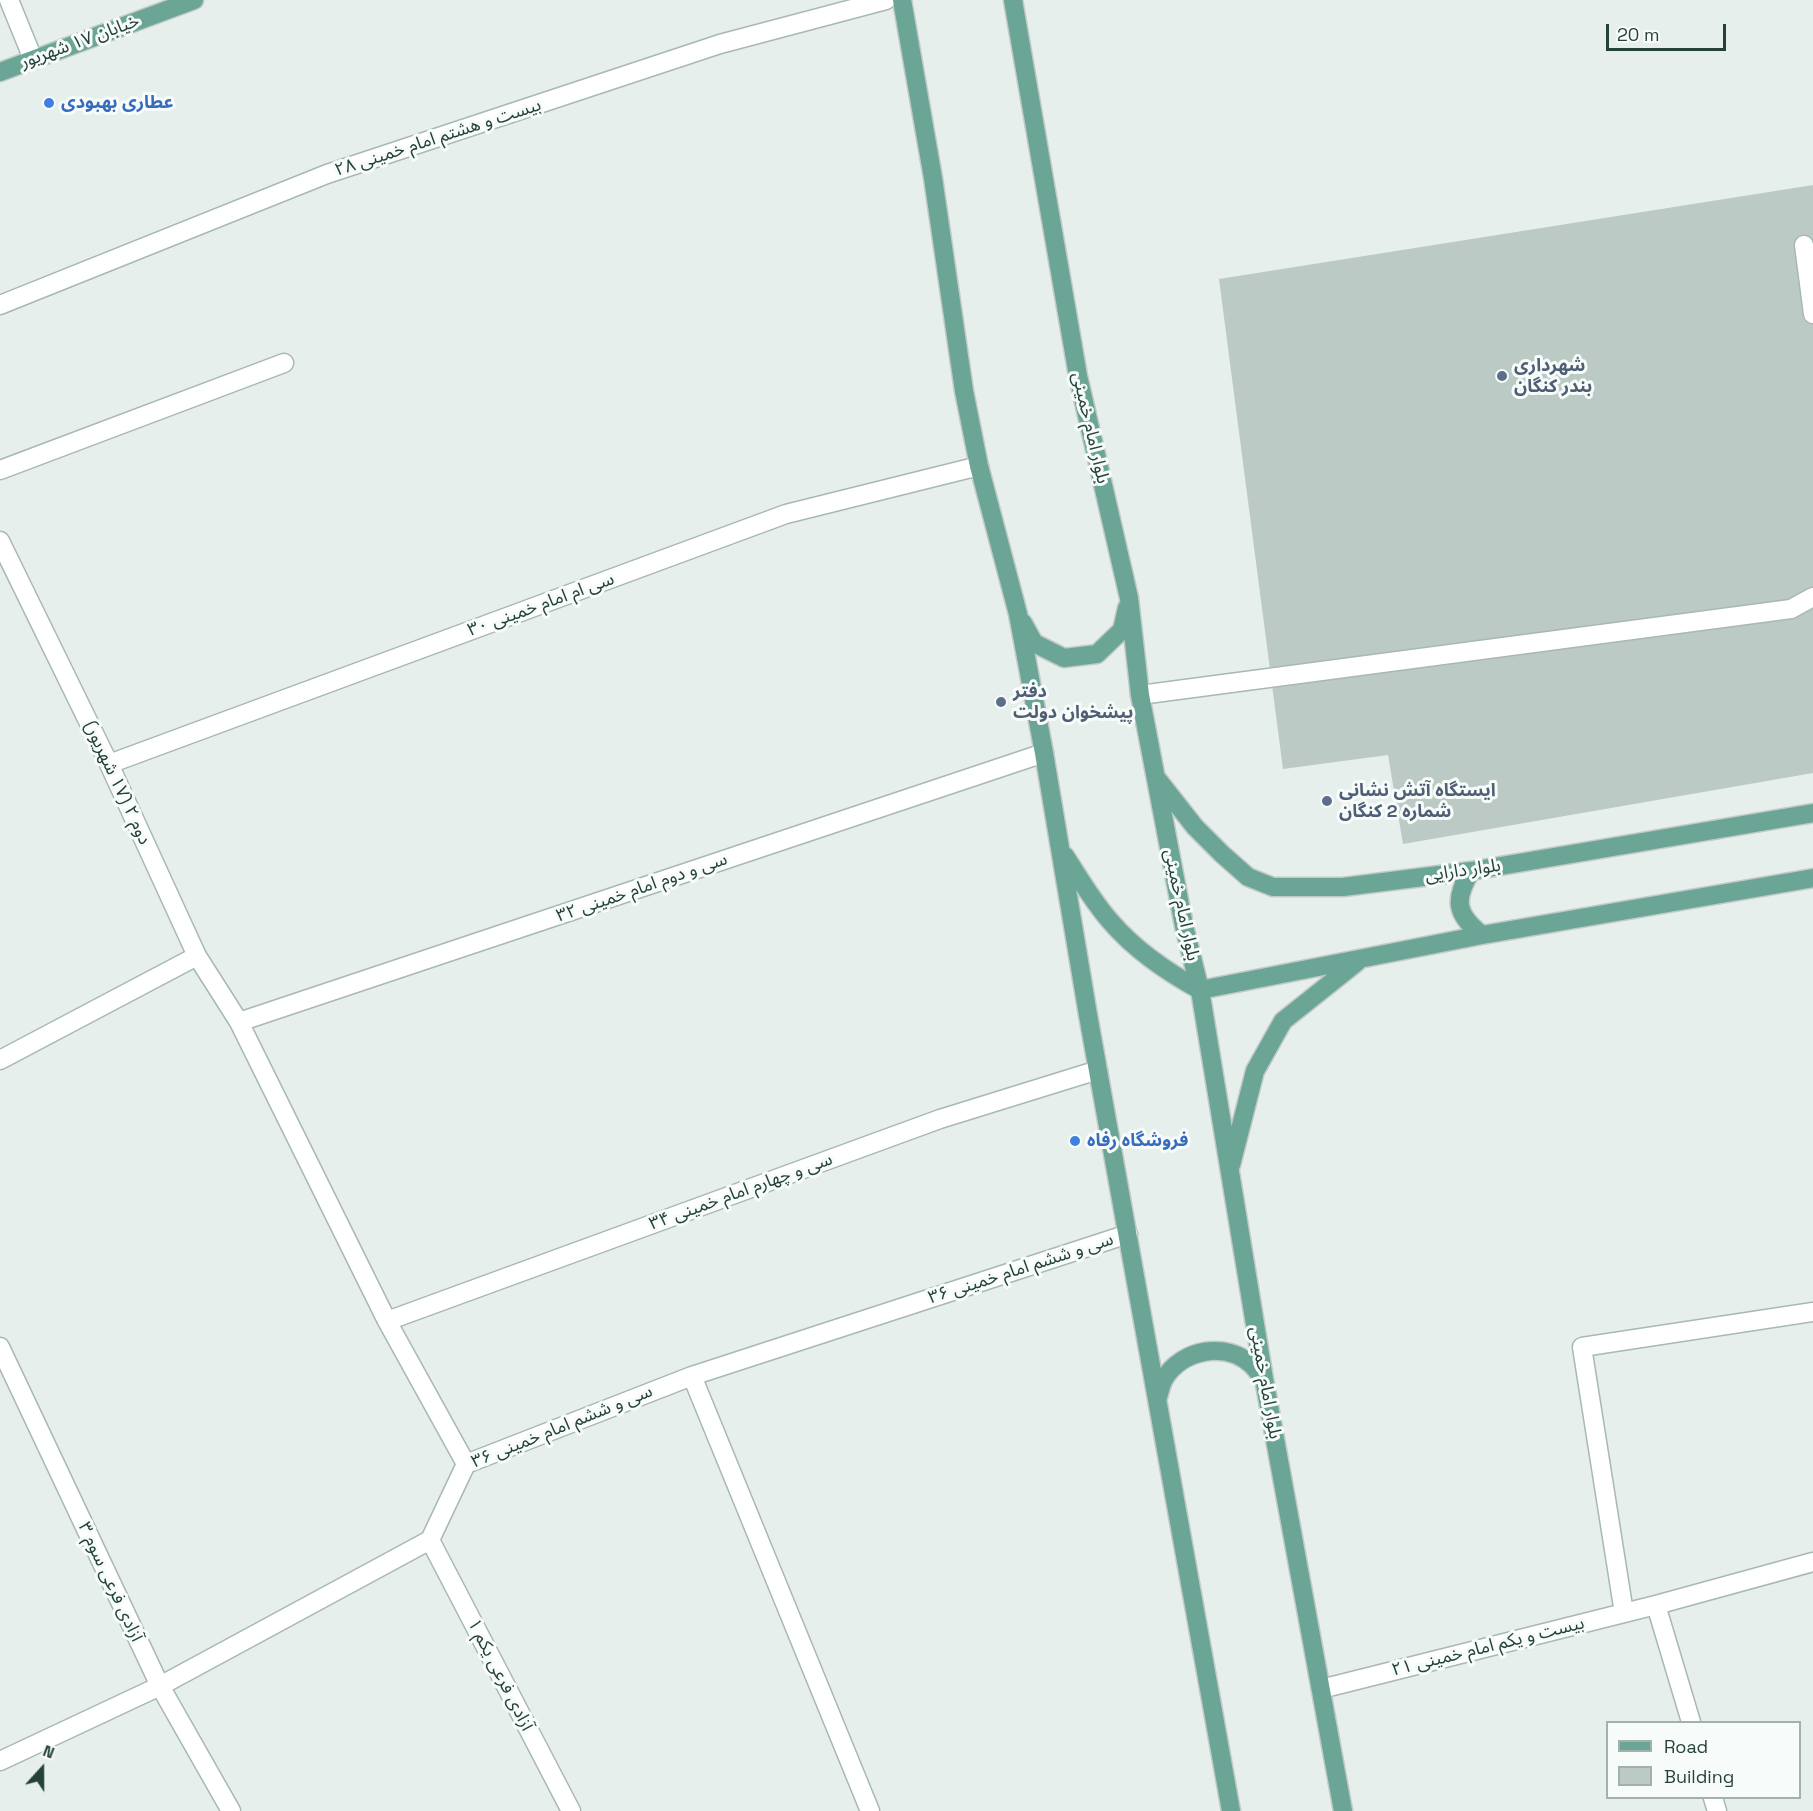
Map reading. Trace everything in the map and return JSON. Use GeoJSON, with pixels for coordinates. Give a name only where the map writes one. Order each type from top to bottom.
{"type":"FeatureCollection","features":[{"type":"Feature","properties":{"kind":"main road","name":"خیابان ۱۷ شهریور"},"geometry":{"type":"LineString","coordinates":[[0,72],[194,0]]}},
{"type":"Feature","properties":{"kind":"main road"},"geometry":{"type":"LineString","coordinates":[[902,0],[933,178],[964,391],[979,466],[1018,614],[1231,1811]]}},
{"type":"Feature","properties":{"kind":"main road","name":"بلوار امام خمینی"},"geometry":{"type":"LineString","coordinates":[[1013,0],[1078,376],[1129,598],[1140,694],[1184,926],[1200,990],[1264,1380],[1343,1811]]}},
{"type":"Feature","properties":{"kind":"main road"},"geometry":{"type":"LineString","coordinates":[[1018,614],[1034,643],[1064,658],[1097,654],[1122,630],[1129,598]]}},
{"type":"Feature","properties":{"kind":"main road","name":"بلوار دارایی"},"geometry":{"type":"LineString","coordinates":[[1155,776],[1195,827],[1222,854],[1248,877],[1273,887],[1342,887],[1471,871],[1813,813]]}},
{"type":"Feature","properties":{"kind":"main road"},"geometry":{"type":"LineString","coordinates":[[1061,850],[1093,900],[1111,922],[1160,966],[1200,990],[1482,935],[1813,878]]}},
{"type":"Feature","properties":{"kind":"main road"},"geometry":{"type":"LineString","coordinates":[[1471,871],[1458,900],[1462,914],[1470,926],[1482,935]]}},
{"type":"Feature","properties":{"kind":"main road"},"geometry":{"type":"LineString","coordinates":[[1229,1172],[1255,1071],[1283,1022],[1361,959]]}},
{"type":"Feature","properties":{"kind":"main road"},"geometry":{"type":"LineString","coordinates":[[1158,1398],[1164,1379],[1177,1363],[1194,1354],[1215,1350],[1234,1354],[1251,1364],[1264,1380]]}},
{"type":"Feature","properties":{"kind":"street"},"geometry":{"type":"LineString","coordinates":[[9,0],[33,59]]}},
{"type":"Feature","properties":{"kind":"street","name":"بیست و هشتم امام خمینی ۲۸"},"geometry":{"type":"LineString","coordinates":[[0,305],[327,174],[720,44],[886,0]]}},
{"type":"Feature","properties":{"kind":"street"},"geometry":{"type":"LineString","coordinates":[[1804,245],[1813,314]]}},
{"type":"Feature","properties":{"kind":"street"},"geometry":{"type":"LineString","coordinates":[[0,470],[284,363]]}},
{"type":"Feature","properties":{"kind":"street","name":"سی ام امام خمینی ۳۰"},"geometry":{"type":"LineString","coordinates":[[110,764],[786,514],[979,466]]}},
{"type":"Feature","properties":{"kind":"street","name":"دوم ۲ (۱۷ شهریور)"},"geometry":{"type":"LineString","coordinates":[[0,541],[110,764],[197,956],[239,1022],[387,1321],[466,1464]]}},
{"type":"Feature","properties":{"kind":"street"},"geometry":{"type":"LineString","coordinates":[[1140,694],[1791,609],[1813,597]]}},
{"type":"Feature","properties":{"kind":"street","name":"سی و دوم امام خمینی ۳۲"},"geometry":{"type":"LineString","coordinates":[[239,1022],[1044,753]]}},
{"type":"Feature","properties":{"kind":"street"},"geometry":{"type":"LineString","coordinates":[[0,1060],[197,956]]}},
{"type":"Feature","properties":{"kind":"street","name":"سی و چهارم امام خمینی ۳۴"},"geometry":{"type":"LineString","coordinates":[[387,1321],[940,1119],[1098,1070]]}},
{"type":"Feature","properties":{"kind":"street","name":"سی و ششم امام خمینی ۳۶"},"geometry":{"type":"LineString","coordinates":[[430,1539],[466,1464],[692,1376],[1128,1234]]}},
{"type":"Feature","properties":{"kind":"street"},"geometry":{"type":"LineString","coordinates":[[1624,1613],[1582,1347],[1813,1312]]}},
{"type":"Feature","properties":{"kind":"street","name":"آزادی فرعی سوم ۳"},"geometry":{"type":"LineString","coordinates":[[0,1347],[160,1686],[231,1811]]}},
{"type":"Feature","properties":{"kind":"street"},"geometry":{"type":"LineString","coordinates":[[692,1376],[870,1811]]}},
{"type":"Feature","properties":{"kind":"street"},"geometry":{"type":"LineString","coordinates":[[0,1761],[160,1686],[430,1539]]}},
{"type":"Feature","properties":{"kind":"street","name":"آزادی فرعی یکم ۱"},"geometry":{"type":"LineString","coordinates":[[430,1539],[571,1811]]}},
{"type":"Feature","properties":{"kind":"street","name":"بیست و یکم امام خمینی ۲۱"},"geometry":{"type":"LineString","coordinates":[[1321,1689],[1656,1605],[1813,1562]]}},
{"type":"Feature","properties":{"kind":"street"},"geometry":{"type":"LineString","coordinates":[[1656,1605],[1691,1721]]}},
{"type":"Feature","properties":{"kind":"building"},"geometry":{"type":"Polygon","coordinates":[[[1813,185],[1813,773],[1403,844],[1388,755],[1283,769],[1219,279],[1813,185]]]}},
{"type":"Feature","properties":{"kind":"place","name":"عطاری بهبودی"},"geometry":{"type":"Point","coordinates":[49,103]}},
{"type":"Feature","properties":{"kind":"place","name":"شهرداری بندر کنگان"},"geometry":{"type":"Point","coordinates":[1502,376]}},
{"type":"Feature","properties":{"kind":"place","name":"دفتر پیشخوان دولت"},"geometry":{"type":"Point","coordinates":[1001,702]}},
{"type":"Feature","properties":{"kind":"place","name":"ایستگاه آتش نشانی شماره 2 کنگان"},"geometry":{"type":"Point","coordinates":[1327,801]}},
{"type":"Feature","properties":{"kind":"place","name":"فروشگاه رفاه"},"geometry":{"type":"Point","coordinates":[1075,1141]}}]}
